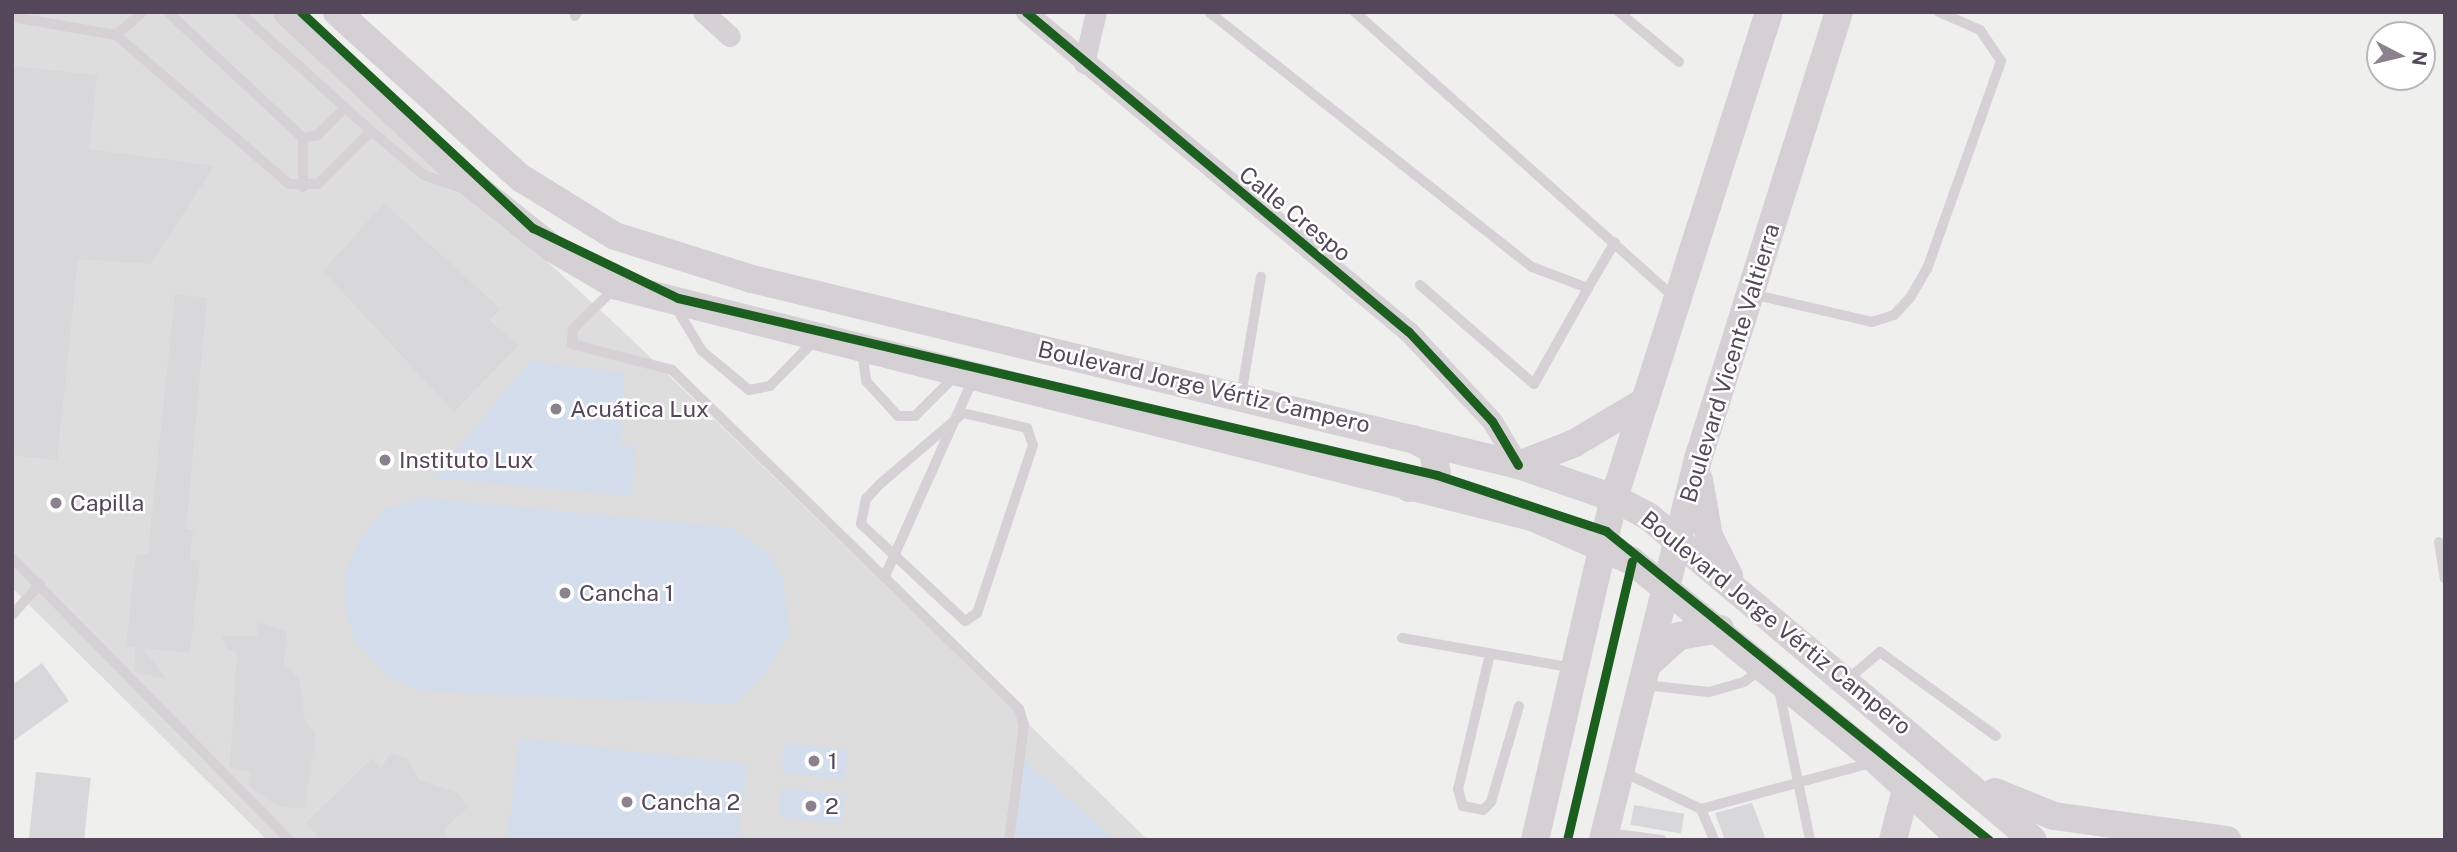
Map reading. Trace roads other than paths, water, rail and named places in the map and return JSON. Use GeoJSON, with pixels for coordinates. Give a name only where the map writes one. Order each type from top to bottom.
{"type":"FeatureCollection","features":[{"type":"Feature","properties":{"kind":"main road","name":"Boulevard Jorge Vértiz Campero"},"geometry":{"type":"LineString","coordinates":[[286,12],[488,198],[552,248],[617,286],[675,306],[1532,517],[1602,546],[1668,588],[1720,629],[1907,786],[1962,840]]}},
{"type":"Feature","properties":{"kind":"main road","name":"Boulevard Jorge Vértiz Campero"},"geometry":{"type":"LineString","coordinates":[[337,12],[521,178],[615,236],[752,279],[1405,435],[1518,465],[1614,498],[1678,541],[1953,767],[2033,840]]}},
{"type":"Feature","properties":{"kind":"main road"},"geometry":{"type":"LineString","coordinates":[[1535,840],[1614,498],[1769,12]]}},
{"type":"Feature","properties":{"kind":"main road","name":"Boulevard Vicente Valtierra"},"geometry":{"type":"LineString","coordinates":[[1604,836],[1668,588],[1698,459],[1839,12]]}},
{"type":"Feature","properties":{"kind":"main road"},"geometry":{"type":"LineString","coordinates":[[1518,465],[1573,444],[1645,401]]}},
{"type":"Feature","properties":{"kind":"main road"},"geometry":{"type":"LineString","coordinates":[[1405,435],[1433,450],[1438,462],[1433,481],[1409,488]]}},
{"type":"Feature","properties":{"kind":"main road"},"geometry":{"type":"LineString","coordinates":[[1698,459],[1709,536],[1737,591]]}},
{"type":"Feature","properties":{"kind":"main road"},"geometry":{"type":"LineString","coordinates":[[1644,675],[1679,636],[1720,629]]}},
{"type":"Feature","properties":{"kind":"main road"},"geometry":{"type":"LineString","coordinates":[[1953,767],[2025,808],[2227,840]]}},
{"type":"Feature","properties":{"kind":"main road"},"geometry":{"type":"LineString","coordinates":[[1893,840],[1907,786]]}},
{"type":"Feature","properties":{"kind":"street"},"geometry":{"type":"LineString","coordinates":[[703,12],[730,36]]}},
{"type":"Feature","properties":{"kind":"street","name":"Calle Crespo"},"geometry":{"type":"LineString","coordinates":[[1026,12],[1408,331],[1492,421],[1518,465]]}},
{"type":"Feature","properties":{"kind":"street"},"geometry":{"type":"LineString","coordinates":[[1084,63],[1096,12]]}},
{"type":"Feature","properties":{"kind":"lane"},"geometry":{"type":"LineString","coordinates":[[116,35],[142,12]]}},
{"type":"Feature","properties":{"kind":"lane"},"geometry":{"type":"LineString","coordinates":[[168,12],[303,138],[303,187]]}},
{"type":"Feature","properties":{"kind":"lane"},"geometry":{"type":"LineString","coordinates":[[239,12],[344,108],[424,174],[488,198]]}},
{"type":"Feature","properties":{"kind":"lane"},"geometry":{"type":"LineString","coordinates":[[1209,12],[1513,254],[1588,288]]}},
{"type":"Feature","properties":{"kind":"lane"},"geometry":{"type":"LineString","coordinates":[[1355,12],[1676,299]]}},
{"type":"Feature","properties":{"kind":"lane"},"geometry":{"type":"LineString","coordinates":[[1619,12],[1679,62]]}},
{"type":"Feature","properties":{"kind":"lane"},"geometry":{"type":"LineString","coordinates":[[1750,293],[1872,322],[1894,315],[1910,298],[1927,269],[2001,61],[1980,30],[1939,12]]}},
{"type":"Feature","properties":{"kind":"lane"},"geometry":{"type":"LineString","coordinates":[[12,17],[116,35],[277,178],[303,187],[332,173],[371,131]]}},
{"type":"Feature","properties":{"kind":"lane"},"geometry":{"type":"LineString","coordinates":[[303,138],[318,135],[344,108]]}},
{"type":"Feature","properties":{"kind":"lane"},"geometry":{"type":"LineString","coordinates":[[1420,285],[1534,384],[1615,242]]}},
{"type":"Feature","properties":{"kind":"lane"},"geometry":{"type":"LineString","coordinates":[[1241,396],[1261,277]]}},
{"type":"Feature","properties":{"kind":"lane"},"geometry":{"type":"LineString","coordinates":[[617,286],[573,329],[572,344],[672,370],[948,634],[1019,709],[1024,725],[1009,840]]}},
{"type":"Feature","properties":{"kind":"lane"},"geometry":{"type":"LineString","coordinates":[[675,306],[702,351],[749,390],[770,386],[816,339]]}},
{"type":"Feature","properties":{"kind":"lane"},"geometry":{"type":"LineString","coordinates":[[862,351],[866,381],[898,416],[915,416],[964,377]]}},
{"type":"Feature","properties":{"kind":"lane"},"geometry":{"type":"LineString","coordinates":[[885,576],[950,419],[964,377]]}},
{"type":"Feature","properties":{"kind":"lane"},"geometry":{"type":"LineString","coordinates":[[948,634],[958,618],[977,613],[1033,435],[981,413],[950,419],[866,499],[861,524],[893,558],[958,618]]}},
{"type":"Feature","properties":{"kind":"lane"},"geometry":{"type":"LineString","coordinates":[[2439,542],[2445,579]]}},
{"type":"Feature","properties":{"kind":"lane"},"geometry":{"type":"LineString","coordinates":[[12,558],[289,840]]}},
{"type":"Feature","properties":{"kind":"lane"},"geometry":{"type":"LineString","coordinates":[[12,615],[40,584]]}},
{"type":"Feature","properties":{"kind":"lane"},"geometry":{"type":"LineString","coordinates":[[1402,638],[1574,668]]}},
{"type":"Feature","properties":{"kind":"lane"},"geometry":{"type":"LineString","coordinates":[[1847,680],[1880,652],[1996,736]]}},
{"type":"Feature","properties":{"kind":"lane"},"geometry":{"type":"LineString","coordinates":[[1490,654],[1461,768],[1463,806],[1483,810],[1490,802],[1519,706]]}},
{"type":"Feature","properties":{"kind":"lane"},"geometry":{"type":"LineString","coordinates":[[1644,675],[1709,692],[1770,672],[1810,840]]}},
{"type":"Feature","properties":{"kind":"lane"},"geometry":{"type":"LineString","coordinates":[[1621,771],[1701,808],[1877,761]]}},
{"type":"Feature","properties":{"kind":"lane"},"geometry":{"type":"LineString","coordinates":[[1701,808],[1714,840]]}},
{"type":"Feature","properties":{"kind":"lane"},"geometry":{"type":"LineString","coordinates":[[1604,836],[1662,840]]}},
{"type":"Feature","properties":{"kind":"place","name":"Acuática Lux"},"geometry":{"type":"Point","coordinates":[556,409]}},
{"type":"Feature","properties":{"kind":"place","name":"Instituto Lux"},"geometry":{"type":"Point","coordinates":[385,460]}},
{"type":"Feature","properties":{"kind":"place","name":"Capilla"},"geometry":{"type":"Point","coordinates":[56,503]}},
{"type":"Feature","properties":{"kind":"place","name":"Cancha 1"},"geometry":{"type":"Point","coordinates":[565,593]}},
{"type":"Feature","properties":{"kind":"place","name":"1"},"geometry":{"type":"Point","coordinates":[814,761]}},
{"type":"Feature","properties":{"kind":"place","name":"Cancha 2"},"geometry":{"type":"Point","coordinates":[627,802]}},
{"type":"Feature","properties":{"kind":"place","name":"2"},"geometry":{"type":"Point","coordinates":[811,806]}}]}
